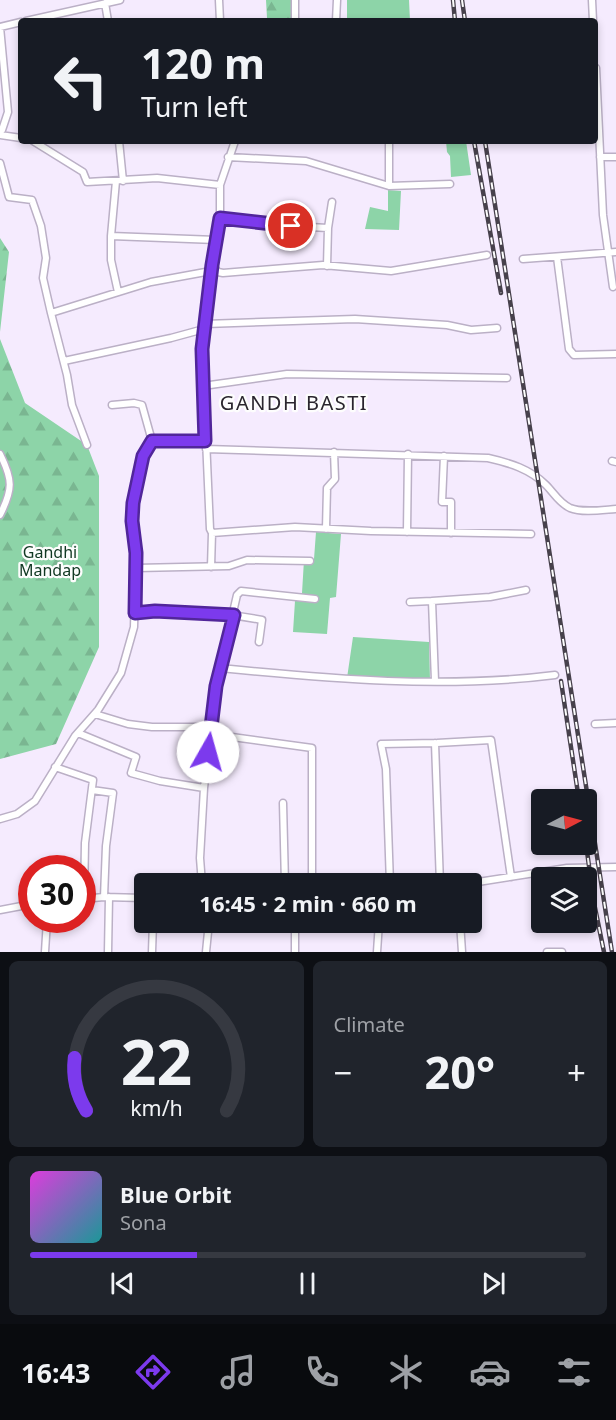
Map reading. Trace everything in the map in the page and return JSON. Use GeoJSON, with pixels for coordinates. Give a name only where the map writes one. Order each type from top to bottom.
{"type":"FeatureCollection","features":[{"type":"Feature","properties":{"kind":"street"},"geometry":{"type":"LineString","coordinates":[[39,18],[120,0]]}},
{"type":"Feature","properties":{"kind":"street"},"geometry":{"type":"LineString","coordinates":[[219,0],[220,18]]}},
{"type":"Feature","properties":{"kind":"street"},"geometry":{"type":"LineString","coordinates":[[295,0],[295,18]]}},
{"type":"Feature","properties":{"kind":"street"},"geometry":{"type":"LineString","coordinates":[[336,18],[337,0]]}},
{"type":"Feature","properties":{"kind":"street"},"geometry":{"type":"LineString","coordinates":[[592,0],[593,18]]}},
{"type":"Feature","properties":{"kind":"street"},"geometry":{"type":"LineString","coordinates":[[105,3],[108,18]]}},
{"type":"Feature","properties":{"kind":"street"},"geometry":{"type":"LineString","coordinates":[[18,23],[0,27],[8,112],[0,133],[18,137]]}},
{"type":"Feature","properties":{"kind":"street"},"geometry":{"type":"LineString","coordinates":[[598,112],[603,214],[613,252],[613,287]]}},
{"type":"Feature","properties":{"kind":"street"},"geometry":{"type":"LineString","coordinates":[[38,144],[83,172],[87,182],[157,178],[220,185]]}},
{"type":"Feature","properties":{"kind":"street"},"geometry":{"type":"LineString","coordinates":[[118,292],[111,260],[111,236],[120,181],[119,144]]}},
{"type":"Feature","properties":{"kind":"street"},"geometry":{"type":"LineString","coordinates":[[211,567],[212,533],[205,441],[202,349],[211,268],[220,218],[220,185],[234,144]]}},
{"type":"Feature","properties":{"kind":"street"},"geometry":{"type":"LineString","coordinates":[[388,186],[389,144]]}},
{"type":"Feature","properties":{"kind":"street"},"geometry":{"type":"LineString","coordinates":[[228,157],[306,161],[388,186],[450,184]]}},
{"type":"Feature","properties":{"kind":"street"},"geometry":{"type":"LineString","coordinates":[[600,157],[616,157]]}},
{"type":"Feature","properties":{"kind":"street"},"geometry":{"type":"LineString","coordinates":[[0,164],[9,197],[32,200],[38,218],[46,258],[43,278],[64,361],[72,405],[87,445]]}},
{"type":"Feature","properties":{"kind":"street"},"geometry":{"type":"LineString","coordinates":[[327,266],[328,228],[332,202]]}},
{"type":"Feature","properties":{"kind":"street"},"geometry":{"type":"LineString","coordinates":[[220,218],[272,225],[328,228]]}},
{"type":"Feature","properties":{"kind":"street"},"geometry":{"type":"LineString","coordinates":[[111,236],[216,240]]}},
{"type":"Feature","properties":{"kind":"street"},"geometry":{"type":"LineString","coordinates":[[523,259],[613,252]]}},
{"type":"Feature","properties":{"kind":"street"},"geometry":{"type":"LineString","coordinates":[[51,312],[151,282],[211,268],[223,273],[327,266],[391,271],[488,255]]}},
{"type":"Feature","properties":{"kind":"street"},"geometry":{"type":"LineString","coordinates":[[557,257],[569,349],[574,355],[616,354]]}},
{"type":"Feature","properties":{"kind":"street"},"geometry":{"type":"LineString","coordinates":[[64,361],[171,338],[204,326],[355,319],[447,325],[471,330],[497,328]]}},
{"type":"Feature","properties":{"kind":"street"},"geometry":{"type":"LineString","coordinates":[[203,386],[287,374],[507,378]]}},
{"type":"Feature","properties":{"kind":"street"},"geometry":{"type":"LineString","coordinates":[[0,819],[16,814],[35,801],[55,767],[78,733],[95,714],[121,673],[134,627],[136,568],[132,521],[133,503],[143,456],[152,441],[142,405],[134,403],[112,405]]}},
{"type":"Feature","properties":{"kind":"street"},"geometry":{"type":"LineString","coordinates":[[152,441],[205,441]]}},
{"type":"Feature","properties":{"kind":"street"},"geometry":{"type":"LineString","coordinates":[[206,449],[488,458],[517,465],[538,478],[561,503],[571,509],[616,509]]}},
{"type":"Feature","properties":{"kind":"street"},"geometry":{"type":"LineString","coordinates":[[326,529],[327,488],[334,479],[334,452]]}},
{"type":"Feature","properties":{"kind":"street"},"geometry":{"type":"LineString","coordinates":[[0,454],[10,474],[11,490],[0,515]]}},
{"type":"Feature","properties":{"kind":"street"},"geometry":{"type":"LineString","coordinates":[[407,532],[408,454]]}},
{"type":"Feature","properties":{"kind":"street"},"geometry":{"type":"LineString","coordinates":[[444,456],[442,502],[451,502],[451,533]]}},
{"type":"Feature","properties":{"kind":"street"},"geometry":{"type":"LineString","coordinates":[[212,533],[295,527],[531,534]]}},
{"type":"Feature","properties":{"kind":"street"},"geometry":{"type":"LineString","coordinates":[[136,568],[229,566],[248,560],[310,561]]}},
{"type":"Feature","properties":{"kind":"street"},"geometry":{"type":"LineString","coordinates":[[410,602],[490,597],[526,590]]}},
{"type":"Feature","properties":{"kind":"street"},"geometry":{"type":"LineString","coordinates":[[201,873],[204,788],[210,731],[216,686],[237,595],[242,591],[315,599]]}},
{"type":"Feature","properties":{"kind":"street"},"geometry":{"type":"LineString","coordinates":[[432,601],[435,681]]}},
{"type":"Feature","properties":{"kind":"street"},"geometry":{"type":"LineString","coordinates":[[135,613],[155,611],[234,615],[262,620],[259,642]]}},
{"type":"Feature","properties":{"kind":"street"},"geometry":{"type":"LineString","coordinates":[[220,668],[377,682],[517,679],[555,675]]}},
{"type":"Feature","properties":{"kind":"street"},"geometry":{"type":"LineString","coordinates":[[95,714],[136,725],[192,728],[312,748],[312,873]]}},
{"type":"Feature","properties":{"kind":"street"},"geometry":{"type":"LineString","coordinates":[[595,724],[616,723]]}},
{"type":"Feature","properties":{"kind":"street"},"geometry":{"type":"LineString","coordinates":[[78,733],[136,757],[132,773],[160,781],[204,788]]}},
{"type":"Feature","properties":{"kind":"street"},"geometry":{"type":"LineString","coordinates":[[390,873],[386,769],[381,744],[491,740],[511,877]]}},
{"type":"Feature","properties":{"kind":"street"},"geometry":{"type":"LineString","coordinates":[[435,743],[440,873]]}},
{"type":"Feature","properties":{"kind":"street"},"geometry":{"type":"LineString","coordinates":[[55,767],[93,780],[85,855]]}},
{"type":"Feature","properties":{"kind":"street"},"geometry":{"type":"LineString","coordinates":[[92,789],[113,793],[106,846],[108,952]]}},
{"type":"Feature","properties":{"kind":"street"},"geometry":{"type":"LineString","coordinates":[[283,803],[285,873]]}},
{"type":"Feature","properties":{"kind":"street"},"geometry":{"type":"LineString","coordinates":[[482,881],[567,868],[616,867]]}},
{"type":"Feature","properties":{"kind":"street"},"geometry":{"type":"LineString","coordinates":[[96,898],[134,898]]}},
{"type":"Feature","properties":{"kind":"street"},"geometry":{"type":"LineString","coordinates":[[0,910],[18,907]]}},
{"type":"Feature","properties":{"kind":"street"},"geometry":{"type":"LineString","coordinates":[[45,952],[46,933]]}},
{"type":"Feature","properties":{"kind":"street"},"geometry":{"type":"LineString","coordinates":[[152,952],[153,933]]}},
{"type":"Feature","properties":{"kind":"street"},"geometry":{"type":"LineString","coordinates":[[206,952],[208,933]]}},
{"type":"Feature","properties":{"kind":"street"},"geometry":{"type":"LineString","coordinates":[[295,933],[295,952]]}},
{"type":"Feature","properties":{"kind":"street"},"geometry":{"type":"LineString","coordinates":[[378,952],[379,933]]}},
{"type":"Feature","properties":{"kind":"street"},"geometry":{"type":"LineString","coordinates":[[461,933],[462,952]]}},
{"type":"Feature","properties":{"kind":"street"},"geometry":{"type":"LineString","coordinates":[[547,952],[562,952]]}},
{"type":"Feature","properties":{"kind":"green space"},"geometry":{"type":"Polygon","coordinates":[[[266,0],[296,0],[296,18],[267,18],[266,0]]]}},
{"type":"Feature","properties":{"kind":"green space"},"geometry":{"type":"Polygon","coordinates":[[[347,0],[409,0],[410,18],[347,18],[347,0]]]}},
{"type":"Feature","properties":{"kind":"green space"},"geometry":{"type":"Polygon","coordinates":[[[446,144],[466,144],[471,175],[451,177],[450,156],[446,144]]]}},
{"type":"Feature","properties":{"kind":"green space"},"geometry":{"type":"Polygon","coordinates":[[[388,190],[401,191],[399,230],[365,229],[370,207],[388,211],[388,190]]]}},
{"type":"Feature","properties":{"kind":"green space"},"geometry":{"type":"Polygon","coordinates":[[[0,238],[9,252],[0,332],[0,238]]]}},
{"type":"Feature","properties":{"kind":"green space","name":"Gandhi Mandap"},"geometry":{"type":"Polygon","coordinates":[[[0,339],[25,403],[87,445],[99,476],[99,647],[56,744],[0,759],[0,339]]]}},
{"type":"Feature","properties":{"kind":"green space"},"geometry":{"type":"Polygon","coordinates":[[[316,532],[341,534],[336,597],[330,598],[327,634],[293,632],[295,601],[302,593],[304,560],[314,559],[316,532]]]}},
{"type":"Feature","properties":{"kind":"green space"},"geometry":{"type":"Polygon","coordinates":[[[353,637],[429,642],[430,680],[347,678],[353,637]]]}},
{"type":"Feature","properties":{"kind":"railway"},"geometry":{"type":"LineString","coordinates":[[453,0],[455,18]]}},
{"type":"Feature","properties":{"kind":"railway"},"geometry":{"type":"LineString","coordinates":[[462,0],[465,18]]}},
{"type":"Feature","properties":{"kind":"railway"},"geometry":{"type":"LineString","coordinates":[[475,144],[501,293]]}},
{"type":"Feature","properties":{"kind":"railway"},"geometry":{"type":"LineString","coordinates":[[485,144],[612,952]]}},
{"type":"Feature","properties":{"kind":"railway"},"geometry":{"type":"LineString","coordinates":[[561,681],[577,789]]}},
{"type":"Feature","properties":{"kind":"railway"},"geometry":{"type":"LineString","coordinates":[[587,855],[604,952]]}},
{"type":"Feature","properties":{"kind":"district","name":"GANDH BASTI"},"geometry":{"type":"Point","coordinates":[294,402]}},
{"type":"Feature","properties":{"kind":"route"},"geometry":{"type":"LineString","coordinates":[[208,752],[216,686],[234,615],[155,611],[135,613],[136,553],[132,521],[133,503],[143,456],[152,441],[205,441],[202,349],[220,218],[291,226]]}}]}
